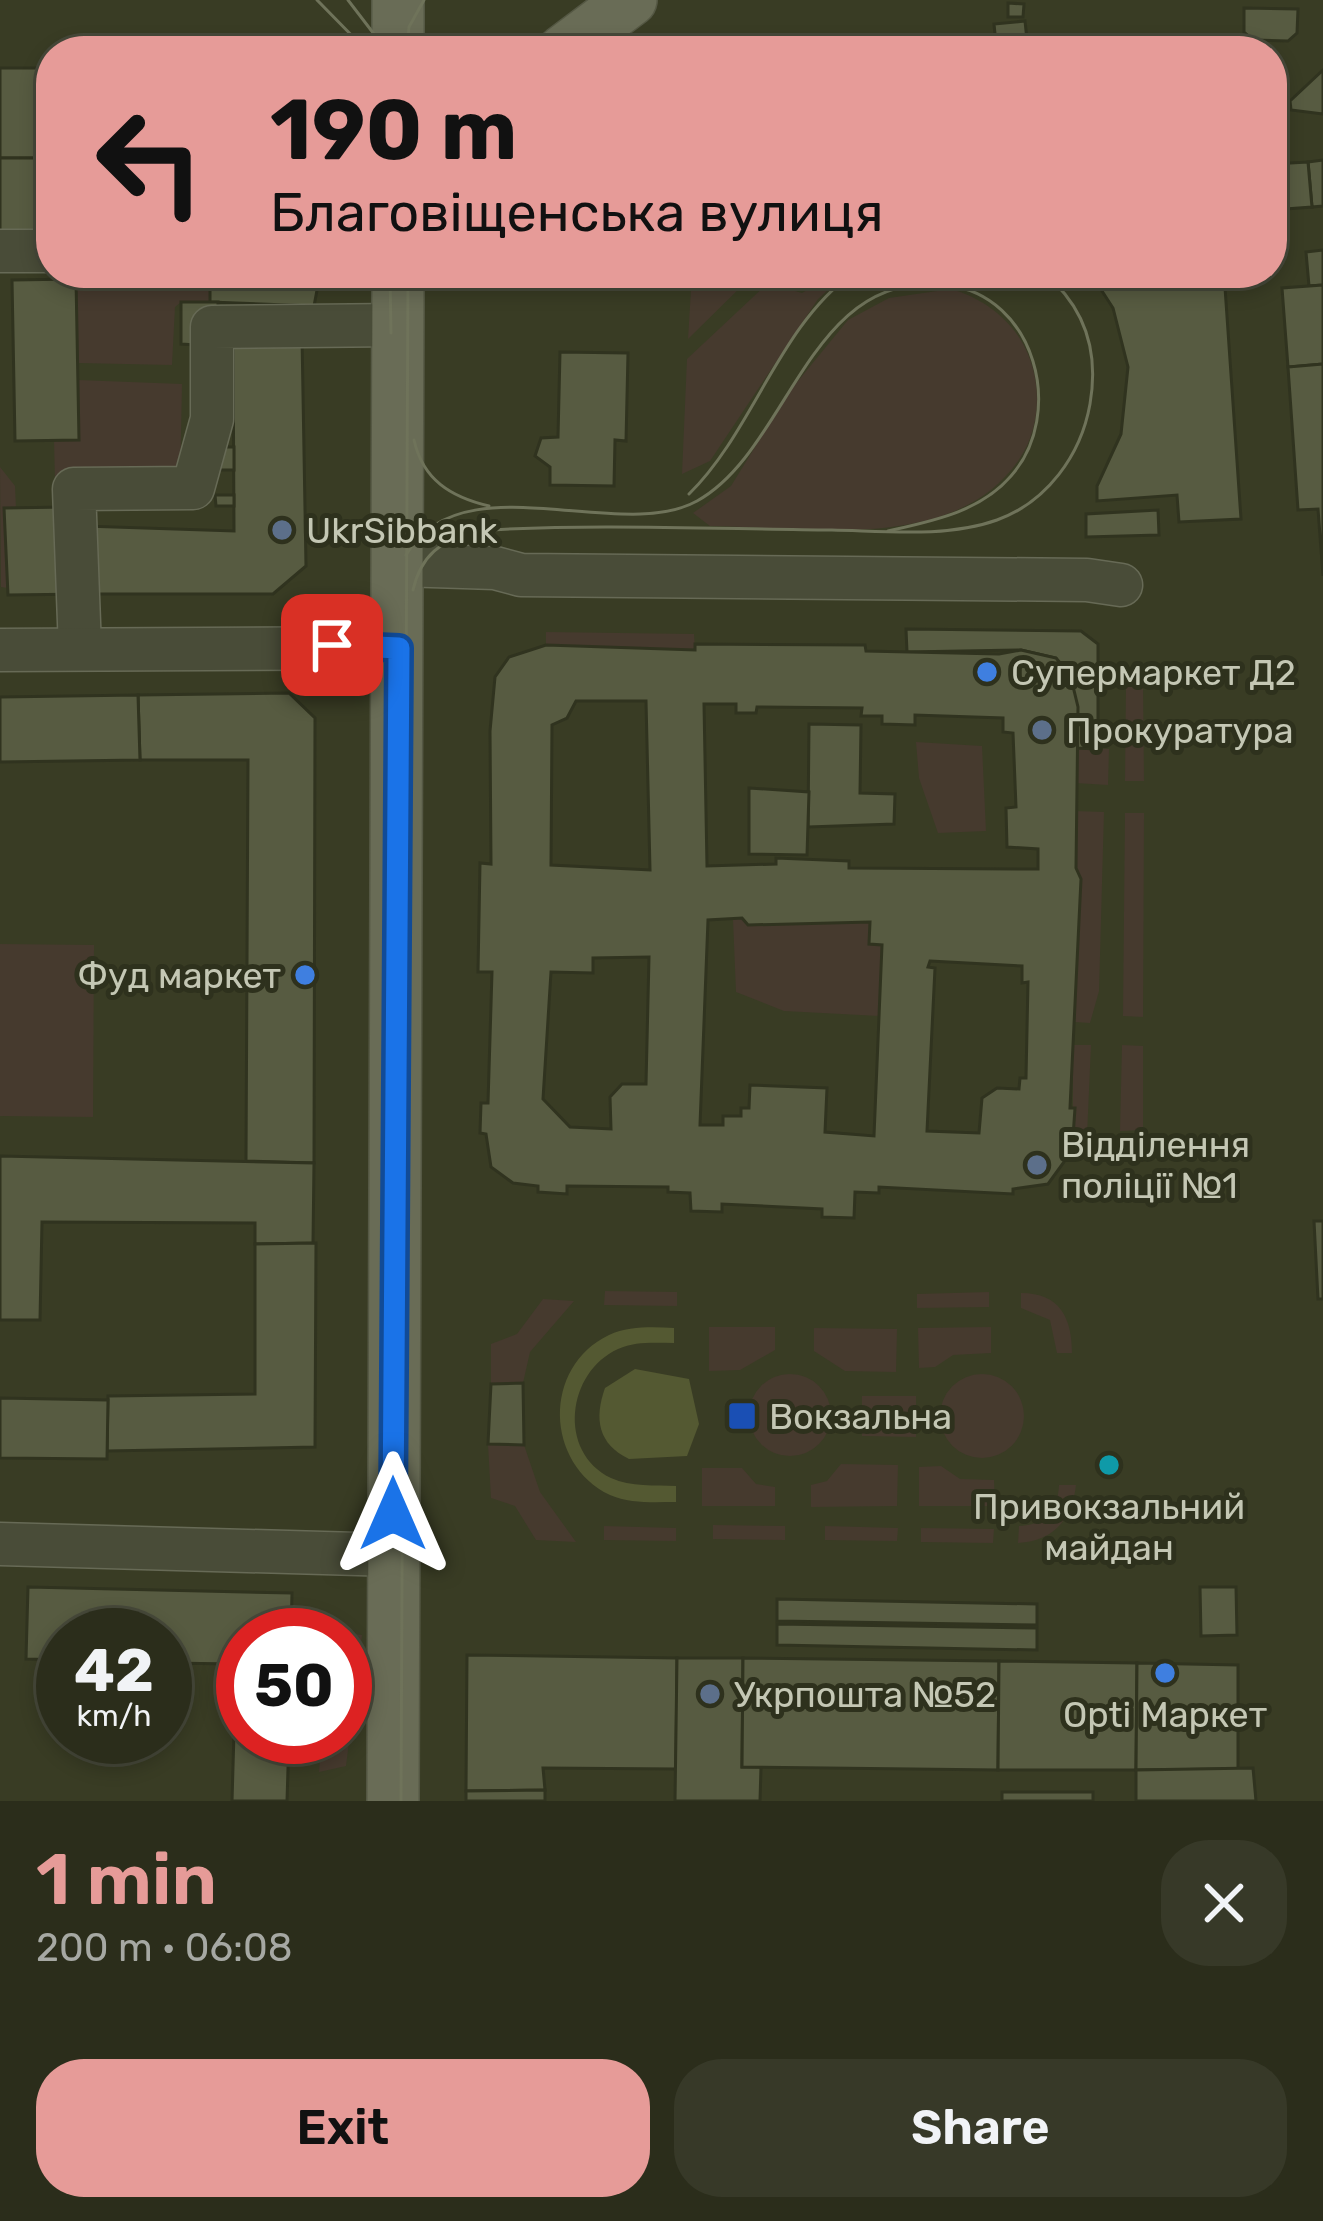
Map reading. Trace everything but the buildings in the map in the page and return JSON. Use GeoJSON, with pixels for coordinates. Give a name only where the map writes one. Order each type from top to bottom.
{"type":"FeatureCollection","features":[{"type":"Feature","properties":{"kind":"main road"},"geometry":{"type":"LineString","coordinates":[[398,0],[398,36]]}},
{"type":"Feature","properties":{"kind":"main road"},"geometry":{"type":"LineString","coordinates":[[582,36],[631,0]]}},
{"type":"Feature","properties":{"kind":"main road"},"geometry":{"type":"LineString","coordinates":[[393,1801],[398,288]]}},
{"type":"Feature","properties":{"kind":"street"},"geometry":{"type":"LineString","coordinates":[[0,251],[36,251]]}},
{"type":"Feature","properties":{"kind":"street"},"geometry":{"type":"LineString","coordinates":[[80,649],[74,489],[193,488],[212,419],[212,327],[399,325]]}},
{"type":"Feature","properties":{"kind":"street"},"geometry":{"type":"LineString","coordinates":[[400,565],[495,568],[521,575],[1122,577]]}},
{"type":"Feature","properties":{"kind":"street"},"geometry":{"type":"LineString","coordinates":[[0,650],[399,648]]}},
{"type":"Feature","properties":{"kind":"street"},"geometry":{"type":"LineString","coordinates":[[0,1544],[393,1555]]}},
{"type":"Feature","properties":{"kind":"shaded area"},"geometry":{"type":"Polygon","coordinates":[[[76,288],[210,288],[210,302],[181,302],[175,307],[172,365],[78,363],[76,288]]]}},
{"type":"Feature","properties":{"kind":"shaded area"},"geometry":{"type":"Polygon","coordinates":[[[691,288],[740,288],[688,339],[691,288]]]}},
{"type":"Feature","properties":{"kind":"shaded area"},"geometry":{"type":"Polygon","coordinates":[[[763,288],[802,293],[830,288],[818,299],[710,461],[682,474],[687,359],[763,288]]]}},
{"type":"Feature","properties":{"kind":"shaded area"},"geometry":{"type":"Polygon","coordinates":[[[951,289],[1003,318],[1021,341],[1035,380],[1036,415],[1030,438],[1020,458],[993,489],[959,509],[920,522],[878,528],[710,526],[693,513],[731,486],[789,392],[848,320],[889,298],[951,289]]]}},
{"type":"Feature","properties":{"kind":"shaded area"},"geometry":{"type":"Polygon","coordinates":[[[78,380],[182,384],[180,484],[55,482],[54,440],[79,439],[78,380]]]}},
{"type":"Feature","properties":{"kind":"shaded area"},"geometry":{"type":"Polygon","coordinates":[[[0,467],[15,486],[16,508],[4,509],[8,588],[1,587],[0,467]]]}},
{"type":"Feature","properties":{"kind":"shaded area"},"geometry":{"type":"Polygon","coordinates":[[[546,632],[694,634],[695,650],[546,645],[546,632]]]}},
{"type":"Feature","properties":{"kind":"shaded area"},"geometry":{"type":"Polygon","coordinates":[[[1126,684],[1143,684],[1144,781],[1125,781],[1126,684]]]}},
{"type":"Feature","properties":{"kind":"shaded area"},"geometry":{"type":"Polygon","coordinates":[[[916,742],[982,746],[986,831],[938,833],[919,778],[916,742]]]}},
{"type":"Feature","properties":{"kind":"shaded area"},"geometry":{"type":"Polygon","coordinates":[[[1075,748],[1109,749],[1108,785],[1075,783],[1075,748]]]}},
{"type":"Feature","properties":{"kind":"shaded area"},"geometry":{"type":"Polygon","coordinates":[[[1075,811],[1104,812],[1099,991],[1090,1023],[1075,1022],[1081,879],[1076,868],[1075,811]]]}},
{"type":"Feature","properties":{"kind":"shaded area"},"geometry":{"type":"Polygon","coordinates":[[[1125,813],[1144,813],[1143,1017],[1123,1016],[1125,813]]]}},
{"type":"Feature","properties":{"kind":"shaded area"},"geometry":{"type":"Polygon","coordinates":[[[742,918],[749,925],[870,922],[869,943],[882,945],[879,1016],[784,1011],[736,992],[733,919],[742,918]]]}},
{"type":"Feature","properties":{"kind":"shaded area"},"geometry":{"type":"Polygon","coordinates":[[[0,944],[94,945],[93,1117],[0,1116],[0,944]]]}},
{"type":"Feature","properties":{"kind":"shaded area"},"geometry":{"type":"Polygon","coordinates":[[[1073,1045],[1091,1045],[1086,1159],[1066,1153],[1068,1136],[1073,1136],[1073,1045]]]}},
{"type":"Feature","properties":{"kind":"shaded area"},"geometry":{"type":"Polygon","coordinates":[[[1122,1045],[1143,1046],[1143,1130],[1120,1131],[1122,1045]]]}},
{"type":"Feature","properties":{"kind":"shaded area"},"geometry":{"type":"Polygon","coordinates":[[[605,1291],[677,1292],[677,1306],[604,1305],[605,1291]]]}},
{"type":"Feature","properties":{"kind":"shaded area"},"geometry":{"type":"Polygon","coordinates":[[[989,1292],[989,1307],[917,1308],[917,1294],[989,1292]]]}},
{"type":"Feature","properties":{"kind":"shaded area"},"geometry":{"type":"Polygon","coordinates":[[[1021,1293],[1045,1297],[1061,1310],[1070,1329],[1072,1353],[1057,1353],[1050,1320],[1021,1308],[1021,1293]]]}},
{"type":"Feature","properties":{"kind":"shaded area"},"geometry":{"type":"Polygon","coordinates":[[[543,1299],[574,1301],[530,1352],[523,1383],[491,1384],[491,1344],[517,1334],[543,1299]]]}},
{"type":"Feature","properties":{"kind":"shaded area"},"geometry":{"type":"Polygon","coordinates":[[[649,1327],[674,1328],[674,1343],[632,1345],[601,1360],[579,1393],[576,1432],[594,1466],[627,1483],[676,1486],[676,1502],[618,1498],[589,1481],[573,1461],[563,1439],[563,1392],[587,1350],[609,1335],[649,1327]]]}},
{"type":"Feature","properties":{"kind":"shaded area"},"geometry":{"type":"Polygon","coordinates":[[[709,1327],[775,1327],[775,1350],[740,1370],[709,1371],[709,1327]]]}},
{"type":"Feature","properties":{"kind":"shaded area"},"geometry":{"type":"Polygon","coordinates":[[[991,1327],[991,1353],[953,1355],[935,1367],[919,1368],[918,1328],[991,1327]]]}},
{"type":"Feature","properties":{"kind":"shaded area"},"geometry":{"type":"Polygon","coordinates":[[[814,1328],[897,1329],[896,1372],[845,1371],[814,1351],[814,1328]]]}},
{"type":"Feature","properties":{"kind":"shaded area"},"geometry":{"type":"Polygon","coordinates":[[[635,1369],[689,1379],[699,1424],[687,1456],[629,1459],[605,1438],[600,1410],[605,1388],[635,1369]]]}},
{"type":"Feature","properties":{"kind":"shaded area"},"geometry":{"type":"Polygon","coordinates":[[[790,1374],[819,1386],[831,1415],[819,1444],[790,1456],[761,1444],[749,1415],[761,1386],[790,1374]]]}},
{"type":"Feature","properties":{"kind":"shaded area"},"geometry":{"type":"Polygon","coordinates":[[[982,1374],[1011,1387],[1024,1416],[1011,1445],[982,1458],[953,1445],[940,1416],[953,1387],[982,1374]]]}},
{"type":"Feature","properties":{"kind":"shaded area"},"geometry":{"type":"Polygon","coordinates":[[[862,1396],[916,1396],[916,1437],[862,1436],[862,1396]]]}},
{"type":"Feature","properties":{"kind":"shaded area"},"geometry":{"type":"Polygon","coordinates":[[[488,1444],[524,1445],[540,1492],[576,1542],[536,1540],[515,1506],[491,1498],[488,1444]]]}},
{"type":"Feature","properties":{"kind":"shaded area"},"geometry":{"type":"Polygon","coordinates":[[[841,1464],[898,1465],[897,1506],[811,1507],[811,1485],[827,1481],[841,1464]]]}},
{"type":"Feature","properties":{"kind":"shaded area"},"geometry":{"type":"Polygon","coordinates":[[[941,1466],[960,1479],[994,1480],[995,1506],[919,1506],[919,1467],[941,1466]]]}},
{"type":"Feature","properties":{"kind":"shaded area"},"geometry":{"type":"Polygon","coordinates":[[[702,1468],[742,1468],[756,1484],[775,1487],[775,1506],[702,1506],[702,1468]]]}},
{"type":"Feature","properties":{"kind":"shaded area"},"geometry":{"type":"Polygon","coordinates":[[[1059,1485],[1076,1485],[1065,1518],[1042,1538],[1018,1543],[1019,1526],[1036,1523],[1048,1514],[1059,1485]]]}},
{"type":"Feature","properties":{"kind":"shaded area"},"geometry":{"type":"Polygon","coordinates":[[[713,1525],[785,1526],[785,1540],[713,1539],[713,1525]]]}},
{"type":"Feature","properties":{"kind":"shaded area"},"geometry":{"type":"Polygon","coordinates":[[[604,1526],[676,1528],[676,1541],[604,1540],[604,1526]]]}},
{"type":"Feature","properties":{"kind":"shaded area"},"geometry":{"type":"Polygon","coordinates":[[[825,1526],[898,1528],[897,1541],[825,1540],[825,1526]]]}},
{"type":"Feature","properties":{"kind":"shaded area"},"geometry":{"type":"Polygon","coordinates":[[[921,1528],[994,1529],[993,1543],[921,1542],[921,1528]]]}},
{"type":"Feature","properties":{"kind":"shaded area"},"geometry":{"type":"Polygon","coordinates":[[[320,1764],[346,1764],[346,1766],[319,1772],[320,1764]]]}},
{"type":"Feature","properties":{"kind":"tram line"},"geometry":{"type":"LineString","coordinates":[[317,0],[352,36]]}},
{"type":"Feature","properties":{"kind":"tram line"},"geometry":{"type":"LineString","coordinates":[[348,0],[376,36]]}},
{"type":"Feature","properties":{"kind":"tram line"},"geometry":{"type":"LineString","coordinates":[[408,36],[424,0]]}},
{"type":"Feature","properties":{"kind":"tram line"},"geometry":{"type":"LineString","coordinates":[[390,288],[391,333]]}},
{"type":"Feature","properties":{"kind":"tram line"},"geometry":{"type":"LineString","coordinates":[[401,1801],[408,288]]}},
{"type":"Feature","properties":{"kind":"tram line"},"geometry":{"type":"LineString","coordinates":[[689,494],[732,440],[805,321],[835,288]]}},
{"type":"Feature","properties":{"kind":"tram line"},"geometry":{"type":"LineString","coordinates":[[406,555],[431,527],[464,513],[543,508],[627,514],[665,512],[697,501],[729,476],[756,443],[831,332],[862,304],[897,288]]}},
{"type":"Feature","properties":{"kind":"tram line"},"geometry":{"type":"LineString","coordinates":[[888,531],[954,513],[999,488],[1028,450],[1037,421],[1033,361],[1021,333],[1002,310],[956,288]]}},
{"type":"Feature","properties":{"kind":"tram line"},"geometry":{"type":"LineString","coordinates":[[413,590],[421,567],[434,551],[474,531],[608,527],[915,532],[978,526],[1015,512],[1059,474],[1079,441],[1090,404],[1092,366],[1086,332],[1060,288]]}},
{"type":"Feature","properties":{"kind":"tram line"},"geometry":{"type":"LineString","coordinates":[[414,440],[424,466],[441,485],[489,506]]}},
{"type":"Feature","properties":{"kind":"place","name":"UkrSibbank"},"geometry":{"type":"Point","coordinates":[282,530]}},
{"type":"Feature","properties":{"kind":"place","name":"Супермаркет Д2"},"geometry":{"type":"Point","coordinates":[987,672]}},
{"type":"Feature","properties":{"kind":"place","name":"Прокуратура"},"geometry":{"type":"Point","coordinates":[1042,730]}},
{"type":"Feature","properties":{"kind":"place","name":"Фуд маркет"},"geometry":{"type":"Point","coordinates":[305,975]}},
{"type":"Feature","properties":{"kind":"place","name":"Відділення поліції №1"},"geometry":{"type":"Point","coordinates":[1037,1165]}},
{"type":"Feature","properties":{"kind":"place","name":"Вокзальна"},"geometry":{"type":"Point","coordinates":[742,1416]}},
{"type":"Feature","properties":{"kind":"place","name":"Привокзальний майдан"},"geometry":{"type":"Point","coordinates":[1109,1465]}},
{"type":"Feature","properties":{"kind":"place","name":"Opti Маркет"},"geometry":{"type":"Point","coordinates":[1165,1673]}},
{"type":"Feature","properties":{"kind":"place","name":"Укрпошта №52"},"geometry":{"type":"Point","coordinates":[710,1694]}},
{"type":"Feature","properties":{"kind":"route"},"geometry":{"type":"LineString","coordinates":[[332,645],[399,648],[393,1514]]}}]}
